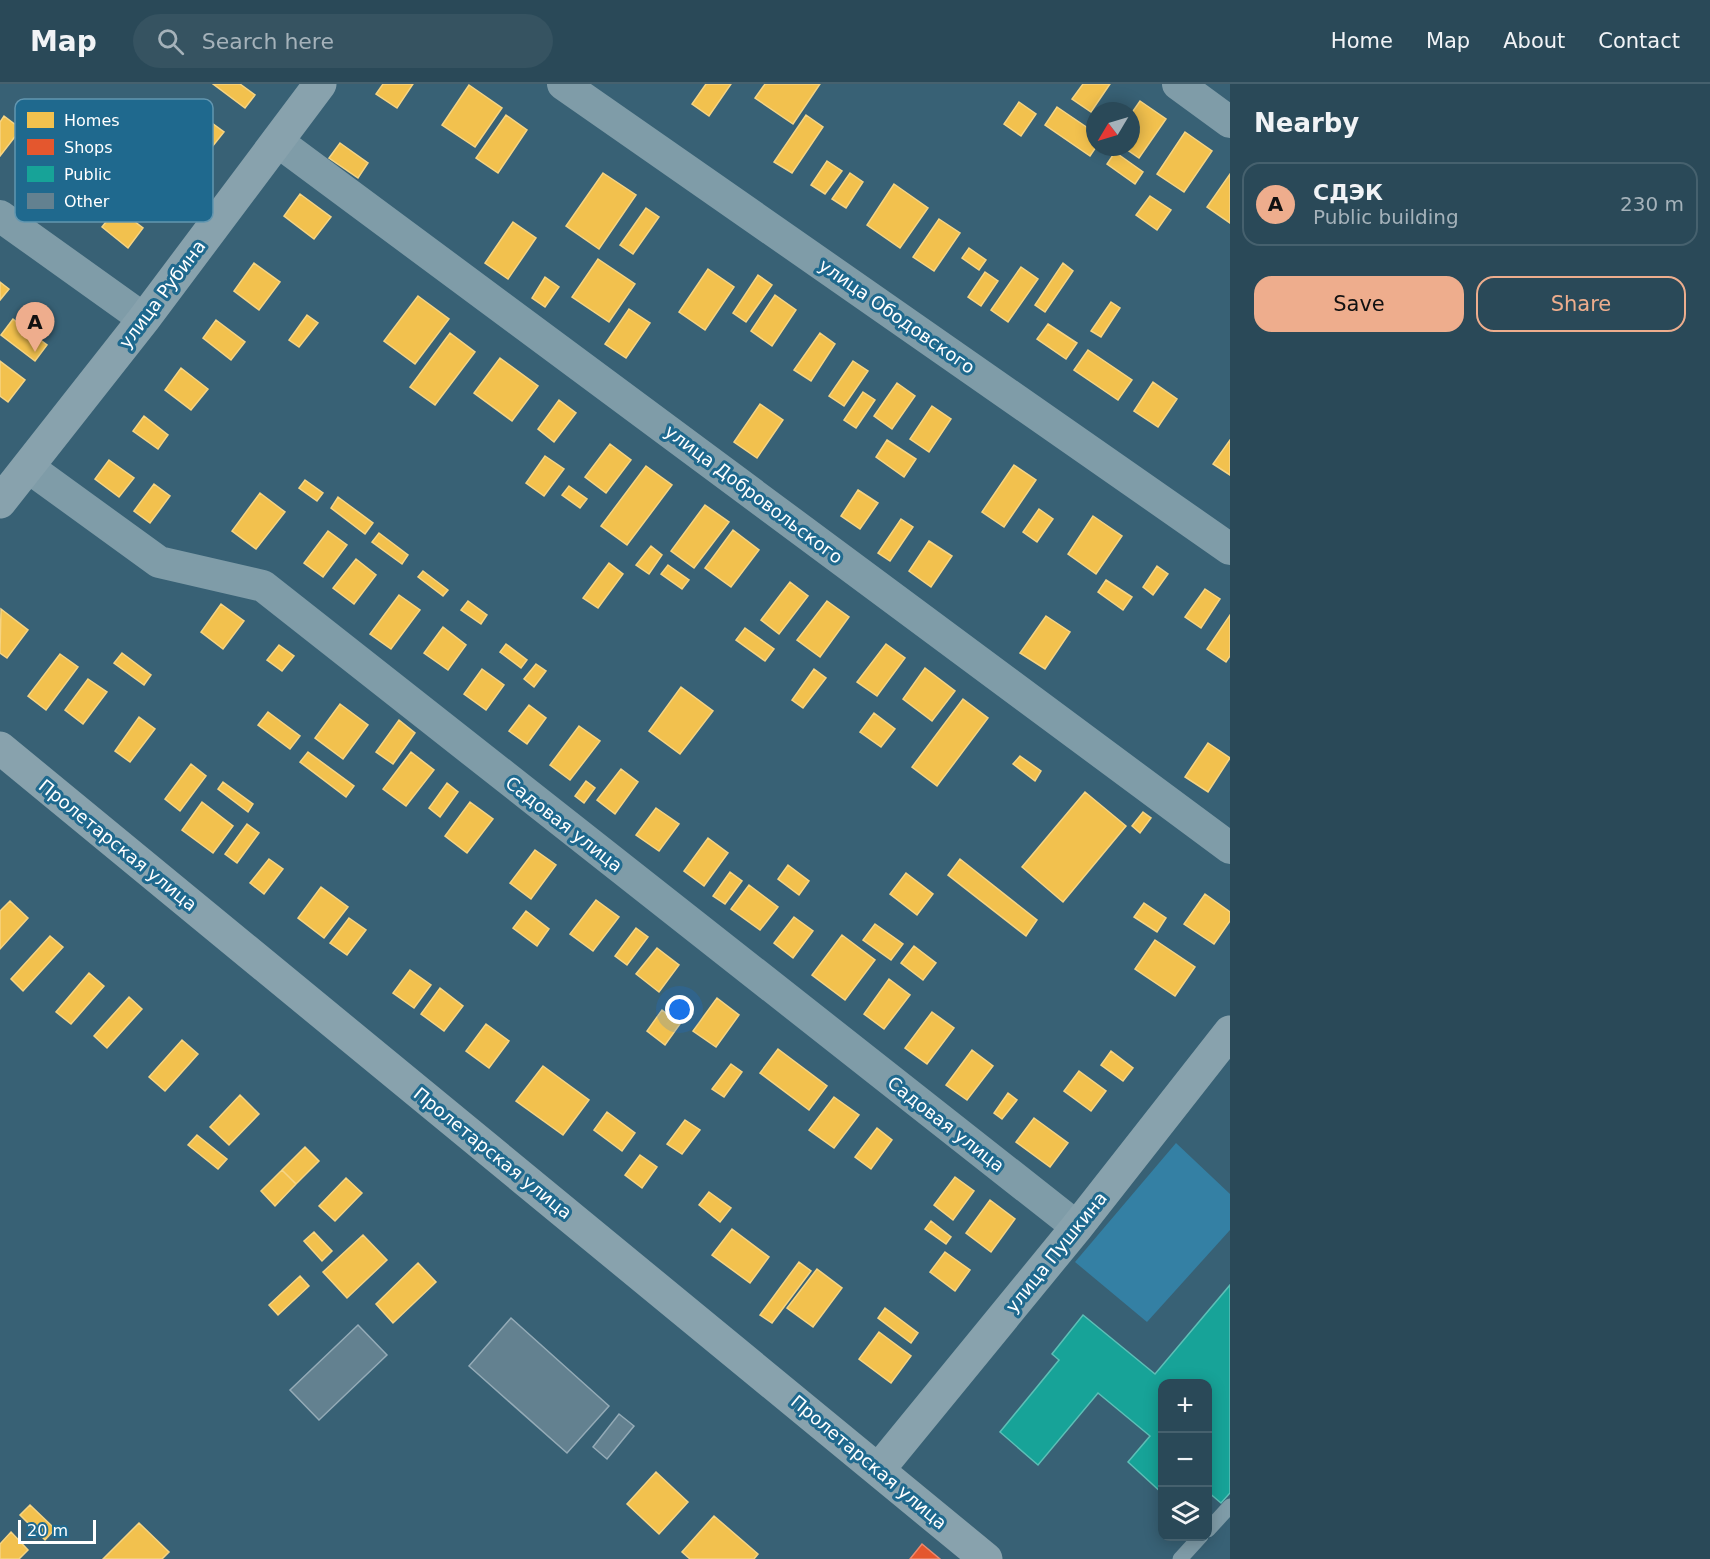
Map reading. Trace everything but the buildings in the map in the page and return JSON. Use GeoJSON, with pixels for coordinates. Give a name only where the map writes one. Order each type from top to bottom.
{"type":"FeatureCollection","features":[{"type":"Feature","properties":{"kind":"street","name":"улица Рубина"},"geometry":{"type":"LineString","coordinates":[[0,502],[144,320],[320,84]]}},
{"type":"Feature","properties":{"kind":"street","name":"улица Ободовского"},"geometry":{"type":"LineString","coordinates":[[563,84],[1230,549]]}},
{"type":"Feature","properties":{"kind":"street"},"geometry":{"type":"LineString","coordinates":[[1178,84],[1230,122]]}},
{"type":"Feature","properties":{"kind":"street","name":"улица Добровольского"},"geometry":{"type":"LineString","coordinates":[[278,141],[1230,848]]}},
{"type":"Feature","properties":{"kind":"street"},"geometry":{"type":"LineString","coordinates":[[0,216],[144,320]]}},
{"type":"Feature","properties":{"kind":"street","name":"Садовая улица"},"geometry":{"type":"LineString","coordinates":[[28,467],[159,562],[263,586],[1077,1227]]}},
{"type":"Feature","properties":{"kind":"street","name":"Пролетарская улица"},"geometry":{"type":"LineString","coordinates":[[0,748],[986,1559]]}},
{"type":"Feature","properties":{"kind":"street","name":"улица Пушкина"},"geometry":{"type":"LineString","coordinates":[[879,1469],[1077,1227],[1230,1032]]}},
{"type":"Feature","properties":{"kind":"lane"},"geometry":{"type":"LineString","coordinates":[[1212,1526],[1230,1506]]}},
{"type":"Feature","properties":{"kind":"lane"},"geometry":{"type":"LineString","coordinates":[[1180,1559],[1196,1541]]}},
{"type":"Feature","properties":{"kind":"shaded area"},"geometry":{"type":"Polygon","coordinates":[[[1176,1143],[1230,1194],[1230,1230],[1147,1322],[1075,1262],[1176,1143]]]}},
{"type":"Feature","properties":{"kind":"place","name":"СДЭК"},"geometry":{"type":"Point","coordinates":[35,352]}}]}
